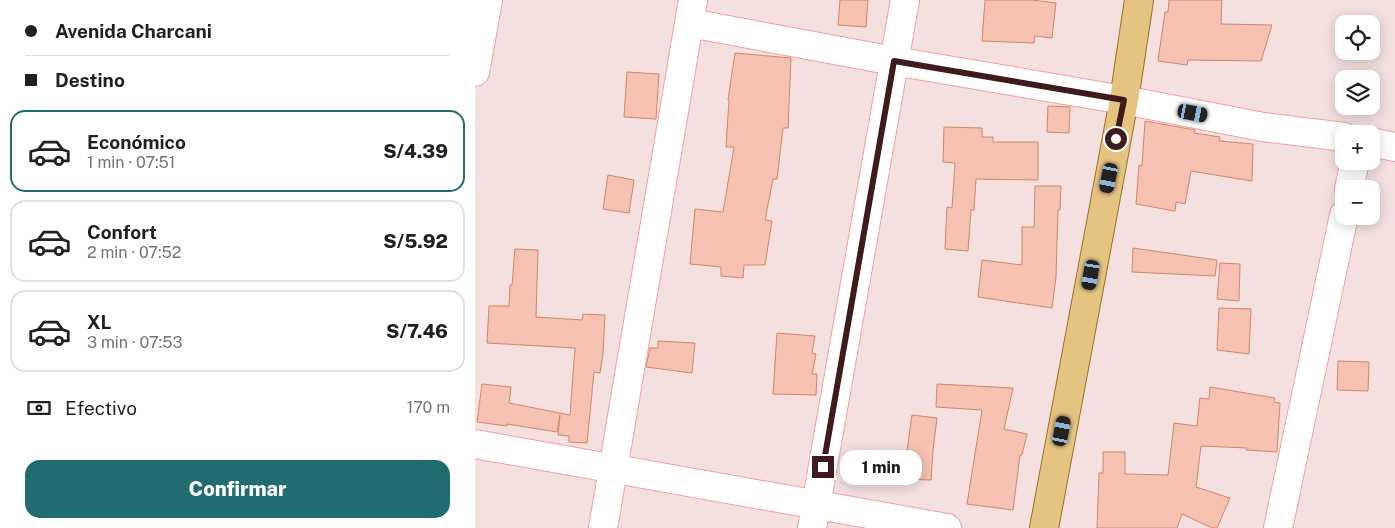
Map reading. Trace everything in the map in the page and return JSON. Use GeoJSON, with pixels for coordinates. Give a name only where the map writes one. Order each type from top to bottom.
{"type":"FeatureCollection","features":[{"type":"Feature","properties":{"kind":"main road"},"geometry":{"type":"LineString","coordinates":[[1044,528],[1124,100],[1139,0]]}},
{"type":"Feature","properties":{"kind":"street"},"geometry":{"type":"LineString","coordinates":[[475,72],[488,0]]}},
{"type":"Feature","properties":{"kind":"street"},"geometry":{"type":"LineString","coordinates":[[814,517],[905,0]]}},
{"type":"Feature","properties":{"kind":"street"},"geometry":{"type":"LineString","coordinates":[[603,528],[692,11],[894,61],[1124,100],[1263,127],[1335,136]]}},
{"type":"Feature","properties":{"kind":"street"},"geometry":{"type":"LineString","coordinates":[[1380,144],[1395,147]]}},
{"type":"Feature","properties":{"kind":"street"},"geometry":{"type":"LineString","coordinates":[[1278,528],[1342,225]]}},
{"type":"Feature","properties":{"kind":"street"},"geometry":{"type":"LineString","coordinates":[[475,444],[614,469],[814,517],[947,528]]}},
{"type":"Feature","properties":{"kind":"building"},"geometry":{"type":"Polygon","coordinates":[[[840,0],[868,0],[866,27],[838,25],[840,0]]]}},
{"type":"Feature","properties":{"kind":"building"},"geometry":{"type":"Polygon","coordinates":[[[985,0],[1032,0],[1056,3],[1052,38],[1035,36],[1034,43],[982,41],[985,0]]]}},
{"type":"Feature","properties":{"kind":"building"},"geometry":{"type":"Polygon","coordinates":[[[1169,0],[1222,0],[1221,24],[1272,25],[1261,61],[1188,60],[1187,65],[1158,61],[1165,12],[1168,12],[1169,0]]]}},
{"type":"Feature","properties":{"kind":"building"},"geometry":{"type":"Polygon","coordinates":[[[735,53],[791,58],[788,128],[783,128],[777,179],[773,179],[765,220],[772,221],[765,265],[744,265],[743,278],[721,276],[721,267],[690,264],[695,209],[723,212],[734,147],[726,147],[728,100],[735,53]]]}},
{"type":"Feature","properties":{"kind":"building"},"geometry":{"type":"Polygon","coordinates":[[[627,72],[659,74],[656,119],[624,117],[627,72]]]}},
{"type":"Feature","properties":{"kind":"building"},"geometry":{"type":"Polygon","coordinates":[[[1048,106],[1070,107],[1069,133],[1047,132],[1048,106]]]}},
{"type":"Feature","properties":{"kind":"building"},"geometry":{"type":"Polygon","coordinates":[[[1145,121],[1195,130],[1194,133],[1220,137],[1219,141],[1253,144],[1252,181],[1191,171],[1185,204],[1176,202],[1175,211],[1136,204],[1139,165],[1142,166],[1145,121]]]}},
{"type":"Feature","properties":{"kind":"building"},"geometry":{"type":"Polygon","coordinates":[[[944,127],[982,128],[982,137],[993,137],[993,142],[1038,142],[1038,180],[976,179],[974,210],[971,210],[968,251],[945,249],[947,207],[952,208],[955,163],[943,162],[944,127]]]}},
{"type":"Feature","properties":{"kind":"building"},"geometry":{"type":"Polygon","coordinates":[[[608,175],[634,180],[629,213],[603,209],[608,175]]]}},
{"type":"Feature","properties":{"kind":"building"},"geometry":{"type":"Polygon","coordinates":[[[1035,186],[1061,186],[1060,210],[1058,210],[1056,277],[1052,308],[978,297],[982,260],[1022,265],[1022,227],[1034,227],[1035,186]]]}},
{"type":"Feature","properties":{"kind":"building"},"geometry":{"type":"Polygon","coordinates":[[[1133,248],[1217,260],[1215,276],[1132,272],[1133,248]]]}},
{"type":"Feature","properties":{"kind":"building"},"geometry":{"type":"Polygon","coordinates":[[[515,249],[538,250],[536,317],[582,320],[583,314],[605,315],[603,354],[600,373],[594,372],[587,443],[569,442],[569,436],[558,435],[560,415],[557,432],[507,424],[507,426],[477,422],[482,384],[511,387],[509,403],[570,415],[575,348],[487,343],[489,306],[509,306],[515,249]]]}},
{"type":"Feature","properties":{"kind":"building"},"geometry":{"type":"Polygon","coordinates":[[[1220,263],[1240,264],[1239,301],[1217,299],[1220,263]]]}},
{"type":"Feature","properties":{"kind":"building"},"geometry":{"type":"Polygon","coordinates":[[[1219,308],[1251,309],[1249,354],[1217,350],[1219,308]]]}},
{"type":"Feature","properties":{"kind":"building"},"geometry":{"type":"Polygon","coordinates":[[[777,333],[815,336],[812,353],[816,354],[812,374],[817,374],[816,395],[773,394],[777,333]]]}},
{"type":"Feature","properties":{"kind":"building"},"geometry":{"type":"Polygon","coordinates":[[[658,341],[695,343],[692,373],[646,367],[650,348],[658,348],[658,341]]]}},
{"type":"Feature","properties":{"kind":"building"},"geometry":{"type":"Polygon","coordinates":[[[1338,361],[1369,362],[1368,391],[1337,390],[1338,361]]]}},
{"type":"Feature","properties":{"kind":"building"},"geometry":{"type":"Polygon","coordinates":[[[937,384],[1013,388],[1004,429],[1027,434],[1022,455],[1020,455],[1013,510],[967,504],[982,410],[936,407],[937,384]]]}},
{"type":"Feature","properties":{"kind":"building"},"geometry":{"type":"Polygon","coordinates":[[[1210,387],[1275,398],[1274,402],[1280,403],[1277,452],[1246,450],[1247,448],[1201,446],[1196,487],[1230,498],[1217,528],[1212,528],[1182,514],[1177,528],[1097,528],[1099,473],[1103,473],[1103,452],[1125,452],[1125,474],[1168,475],[1174,423],[1197,426],[1200,398],[1209,399],[1210,387]]]}},
{"type":"Feature","properties":{"kind":"building"},"geometry":{"type":"Polygon","coordinates":[[[912,415],[937,418],[931,480],[903,479],[912,415]]]}},
{"type":"Feature","properties":{"kind":"route"},"geometry":{"type":"LineString","coordinates":[[823,467],[894,61],[1124,100],[1116,139]]}}]}
